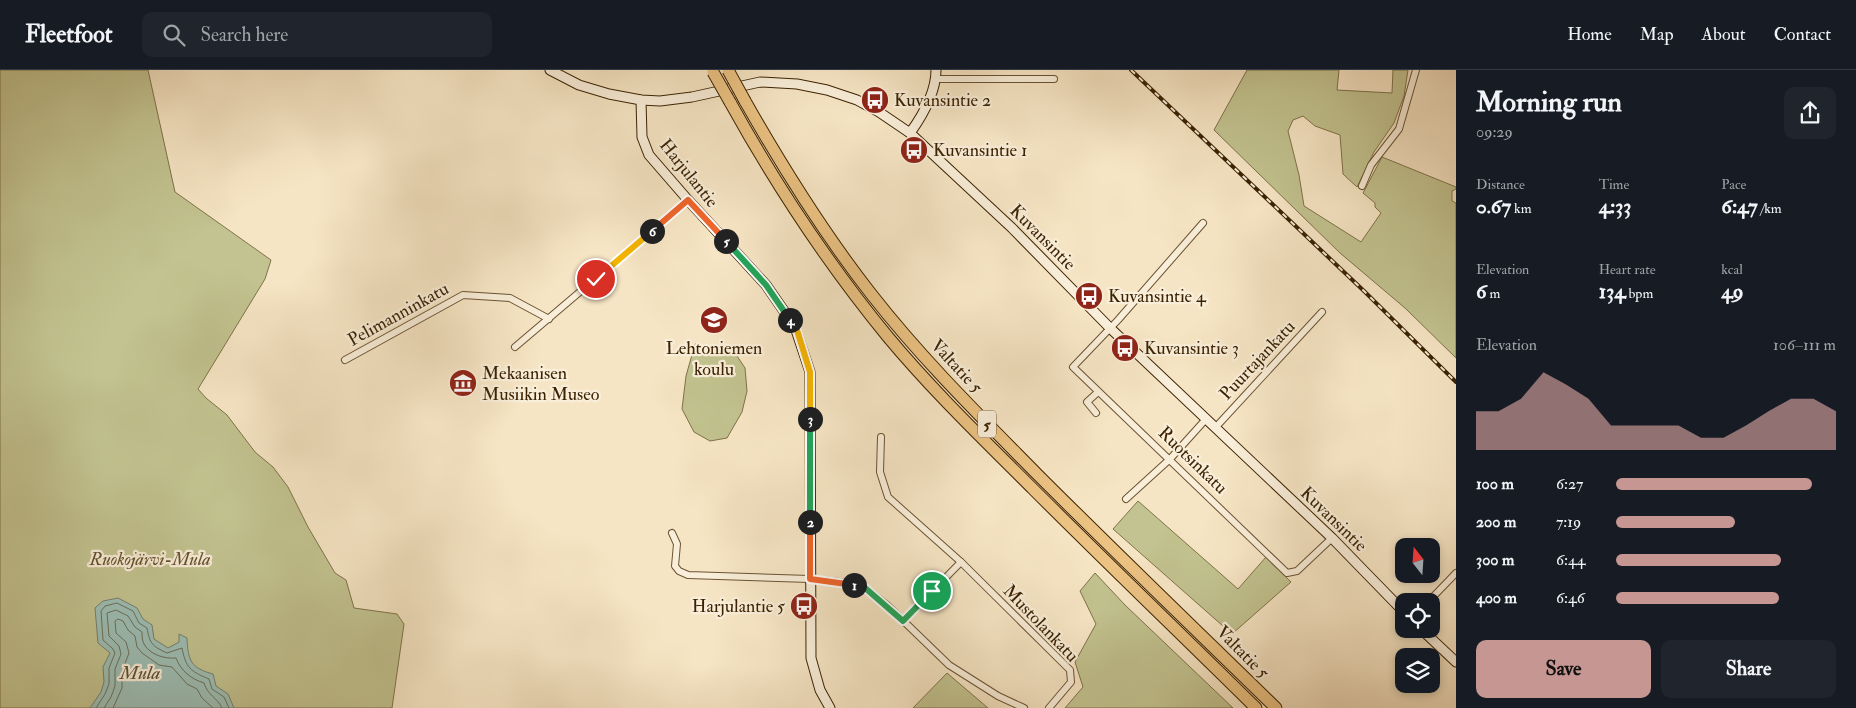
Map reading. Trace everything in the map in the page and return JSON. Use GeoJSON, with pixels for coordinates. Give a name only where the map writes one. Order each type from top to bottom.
{"type":"FeatureCollection","features":[{"type":"Feature","properties":{"kind":"highway","name":"Valtatie 5"},"geometry":{"type":"LineString","coordinates":[[728,70],[792,181],[819,222],[872,295],[920,353],[1057,494],[1276,708]]}},
{"type":"Feature","properties":{"kind":"highway","name":"Valtatie 5"},"geometry":{"type":"LineString","coordinates":[[713,71],[754,145],[804,225],[889,338],[968,425],[1256,708]]}},
{"type":"Feature","properties":{"kind":"street"},"geometry":{"type":"LineString","coordinates":[[550,70],[579,85],[609,94],[641,100]]}},
{"type":"Feature","properties":{"kind":"street"},"geometry":{"type":"LineString","coordinates":[[1362,186],[1371,165],[1399,129],[1416,70]]}},
{"type":"Feature","properties":{"kind":"street"},"geometry":{"type":"LineString","coordinates":[[910,133],[930,100],[936,74],[1054,79]]}},
{"type":"Feature","properties":{"kind":"street","name":"Kuvansintie"},"geometry":{"type":"LineString","coordinates":[[641,100],[660,101],[692,97],[760,82],[797,84],[827,90],[857,100],[879,112],[910,133],[1012,228],[1110,328],[1332,538],[1395,603]]}},
{"type":"Feature","properties":{"kind":"street","name":"Harjulantie"},"geometry":{"type":"LineString","coordinates":[[641,100],[642,137],[649,155],[766,285],[796,327],[810,372],[811,658],[820,690],[830,708]]}},
{"type":"Feature","properties":{"kind":"street"},"geometry":{"type":"LineString","coordinates":[[515,347],[688,200]]}},
{"type":"Feature","properties":{"kind":"street"},"geometry":{"type":"LineString","coordinates":[[1110,328],[1203,223]]}},
{"type":"Feature","properties":{"kind":"street","name":"Pelimanninkatu"},"geometry":{"type":"LineString","coordinates":[[345,360],[463,295],[510,298],[549,319]]}},
{"type":"Feature","properties":{"kind":"street","name":"Puurtajankatu"},"geometry":{"type":"LineString","coordinates":[[1215,428],[1322,312]]}},
{"type":"Feature","properties":{"kind":"street","name":"Ruotsinkatu"},"geometry":{"type":"LineString","coordinates":[[1110,328],[1074,367],[1287,573],[1297,571],[1332,538]]}},
{"type":"Feature","properties":{"kind":"street"},"geometry":{"type":"LineString","coordinates":[[1096,413],[1087,402],[1098,392]]}},
{"type":"Feature","properties":{"kind":"street"},"geometry":{"type":"LineString","coordinates":[[1126,500],[1170,459],[1206,419]]}},
{"type":"Feature","properties":{"kind":"street","name":"Mustolankatu"},"geometry":{"type":"LineString","coordinates":[[881,436],[880,472],[888,497],[960,562],[1070,670],[1071,682],[1048,708]]}},
{"type":"Feature","properties":{"kind":"street"},"geometry":{"type":"LineString","coordinates":[[672,533],[678,544],[675,566],[679,571],[688,575],[810,579],[864,587],[903,621],[949,666],[998,696],[1024,708]]}},
{"type":"Feature","properties":{"kind":"street"},"geometry":{"type":"LineString","coordinates":[[903,621],[960,562]]}},
{"type":"Feature","properties":{"kind":"street"},"geometry":{"type":"LineString","coordinates":[[1437,593],[1456,573]]}},
{"type":"Feature","properties":{"kind":"street"},"geometry":{"type":"LineString","coordinates":[[1431,638],[1456,662]]}},
{"type":"Feature","properties":{"kind":"green space","name":"Ruokojärvi-Mula"},"geometry":{"type":"Polygon","coordinates":[[[0,70],[148,70],[175,192],[271,260],[265,279],[198,389],[227,415],[255,452],[273,467],[288,487],[308,527],[335,573],[346,580],[354,608],[397,614],[404,624],[392,708],[0,708],[0,70]]]}},
{"type":"Feature","properties":{"kind":"green space"},"geometry":{"type":"Polygon","coordinates":[[[1247,70],[1339,70],[1337,90],[1392,93],[1393,70],[1408,70],[1404,96],[1394,123],[1374,152],[1357,187],[1343,174],[1340,135],[1315,126],[1303,116],[1293,120],[1288,131],[1299,175],[1304,206],[1361,242],[1381,213],[1375,207],[1375,203],[1363,193],[1382,157],[1456,187],[1452,191],[1452,201],[1456,203],[1456,358],[1405,308],[1340,253],[1214,130],[1247,70]]]}},
{"type":"Feature","properties":{"kind":"green space"},"geometry":{"type":"Polygon","coordinates":[[[695,344],[735,353],[745,368],[747,391],[742,412],[727,438],[710,441],[694,432],[682,409],[686,376],[695,344]]]}},
{"type":"Feature","properties":{"kind":"green space"},"geometry":{"type":"Polygon","coordinates":[[[1138,501],[1238,589],[1266,557],[1291,582],[1232,634],[1113,529],[1138,501]]]}},
{"type":"Feature","properties":{"kind":"green space"},"geometry":{"type":"Polygon","coordinates":[[[1095,573],[1125,605],[1233,708],[1065,708],[1083,687],[1075,662],[1096,624],[1080,591],[1095,573]]]}},
{"type":"Feature","properties":{"kind":"green space"},"geometry":{"type":"Polygon","coordinates":[[[947,673],[988,708],[913,708],[947,673]]]}},
{"type":"Feature","properties":{"kind":"water","name":"Mula"},"geometry":{"type":"Polygon","coordinates":[[[118,598],[137,608],[143,619],[152,625],[154,639],[168,648],[179,642],[179,634],[187,638],[188,652],[192,662],[200,669],[213,674],[216,686],[228,694],[234,708],[90,708],[101,692],[104,682],[103,667],[110,653],[98,643],[95,608],[103,601],[118,598]]]}},
{"type":"Feature","properties":{"kind":"railway"},"geometry":{"type":"LineString","coordinates":[[1131,70],[1364,291],[1456,382]]}},
{"type":"Feature","properties":{"kind":"place","name":"Kuvansintie 2"},"geometry":{"type":"Point","coordinates":[875,100]}},
{"type":"Feature","properties":{"kind":"place","name":"Kuvansintie 1"},"geometry":{"type":"Point","coordinates":[914,150]}},
{"type":"Feature","properties":{"kind":"place","name":"Kuvansintie 4"},"geometry":{"type":"Point","coordinates":[1089,296]}},
{"type":"Feature","properties":{"kind":"place","name":"Lehtoniemen koulu"},"geometry":{"type":"Point","coordinates":[714,320]}},
{"type":"Feature","properties":{"kind":"place","name":"Kuvansintie 3"},"geometry":{"type":"Point","coordinates":[1125,348]}},
{"type":"Feature","properties":{"kind":"place","name":"Mekaanisen Musiikin Museo"},"geometry":{"type":"Point","coordinates":[463,383]}},
{"type":"Feature","properties":{"kind":"place","name":"Harjulantie 5"},"geometry":{"type":"Point","coordinates":[804,606]}},
{"type":"Feature","properties":{"kind":"route"},"geometry":{"type":"LineString","coordinates":[[596,279],[688,200],[766,285],[796,327],[810,372],[810,579],[864,587],[903,621],[932,591]]}}]}
